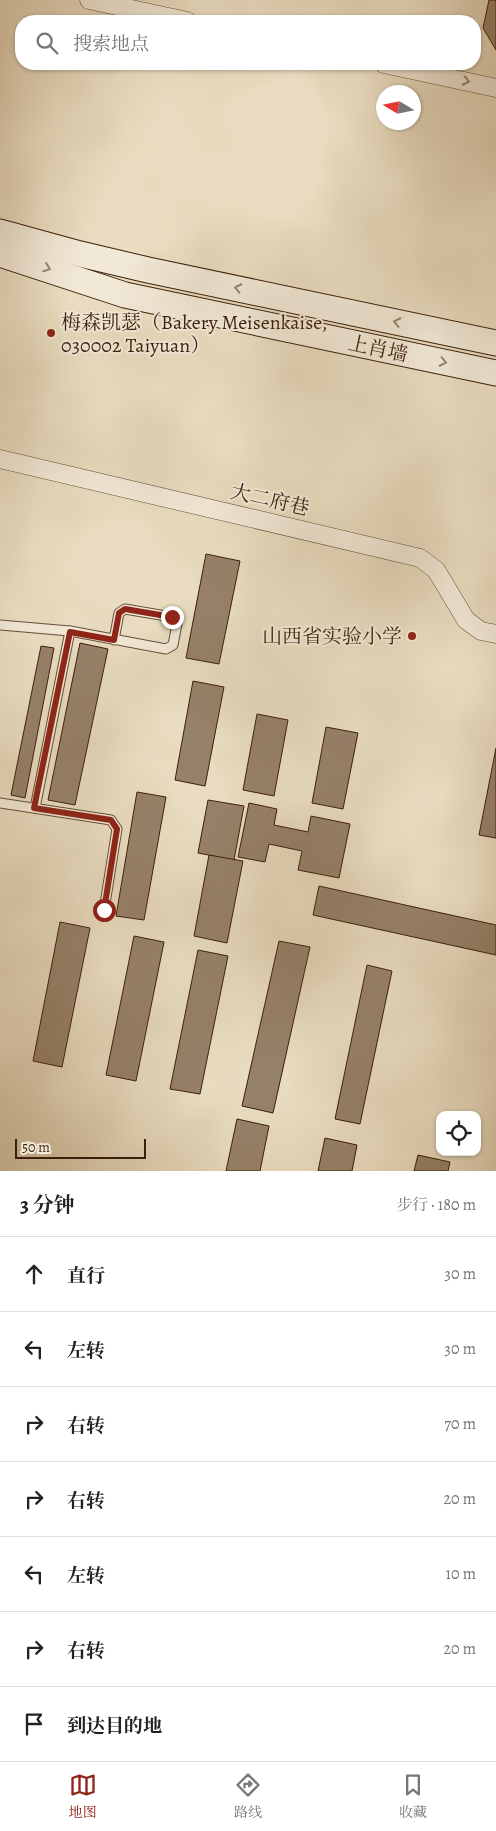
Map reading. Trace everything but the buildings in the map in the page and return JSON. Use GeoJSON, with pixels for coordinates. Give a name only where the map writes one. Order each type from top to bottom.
{"type":"FeatureCollection","features":[{"type":"Feature","properties":{"kind":"street"},"geometry":{"type":"LineString","coordinates":[[89,0],[159,15]]}},
{"type":"Feature","properties":{"kind":"street"},"geometry":{"type":"LineString","coordinates":[[412,70],[496,88]]}},
{"type":"Feature","properties":{"kind":"street","name":"上肖墙"},"geometry":{"type":"LineString","coordinates":[[0,232],[148,270],[496,343]]}},
{"type":"Feature","properties":{"kind":"street","name":"上肖墙"},"geometry":{"type":"LineString","coordinates":[[0,254],[125,295],[496,373]]}},
{"type":"Feature","properties":{"kind":"street","name":"大二府巷"},"geometry":{"type":"LineString","coordinates":[[0,459],[420,558],[436,570],[466,620],[481,631],[496,634]]}},
{"type":"Feature","properties":{"kind":"lane"},"geometry":{"type":"LineString","coordinates":[[0,625],[70,632],[166,650],[173,645],[177,624],[172,617],[125,609],[119,613],[114,640]]}},
{"type":"Feature","properties":{"kind":"lane"},"geometry":{"type":"LineString","coordinates":[[34,808],[70,632]]}},
{"type":"Feature","properties":{"kind":"lane"},"geometry":{"type":"LineString","coordinates":[[0,803],[111,820],[117,829],[104,910]]}},
{"type":"Feature","properties":{"kind":"place","name":"梅森凯瑟（Bakery Meisenkaise, 030002 Taiyuan）"},"geometry":{"type":"Point","coordinates":[51,333]}},
{"type":"Feature","properties":{"kind":"place","name":"山西省实验小学"},"geometry":{"type":"Point","coordinates":[412,636]}},
{"type":"Feature","properties":{"kind":"route"},"geometry":{"type":"LineString","coordinates":[[104,910],[117,829],[111,820],[34,808],[70,632],[114,640],[119,613],[125,609],[172,617]]}}]}
